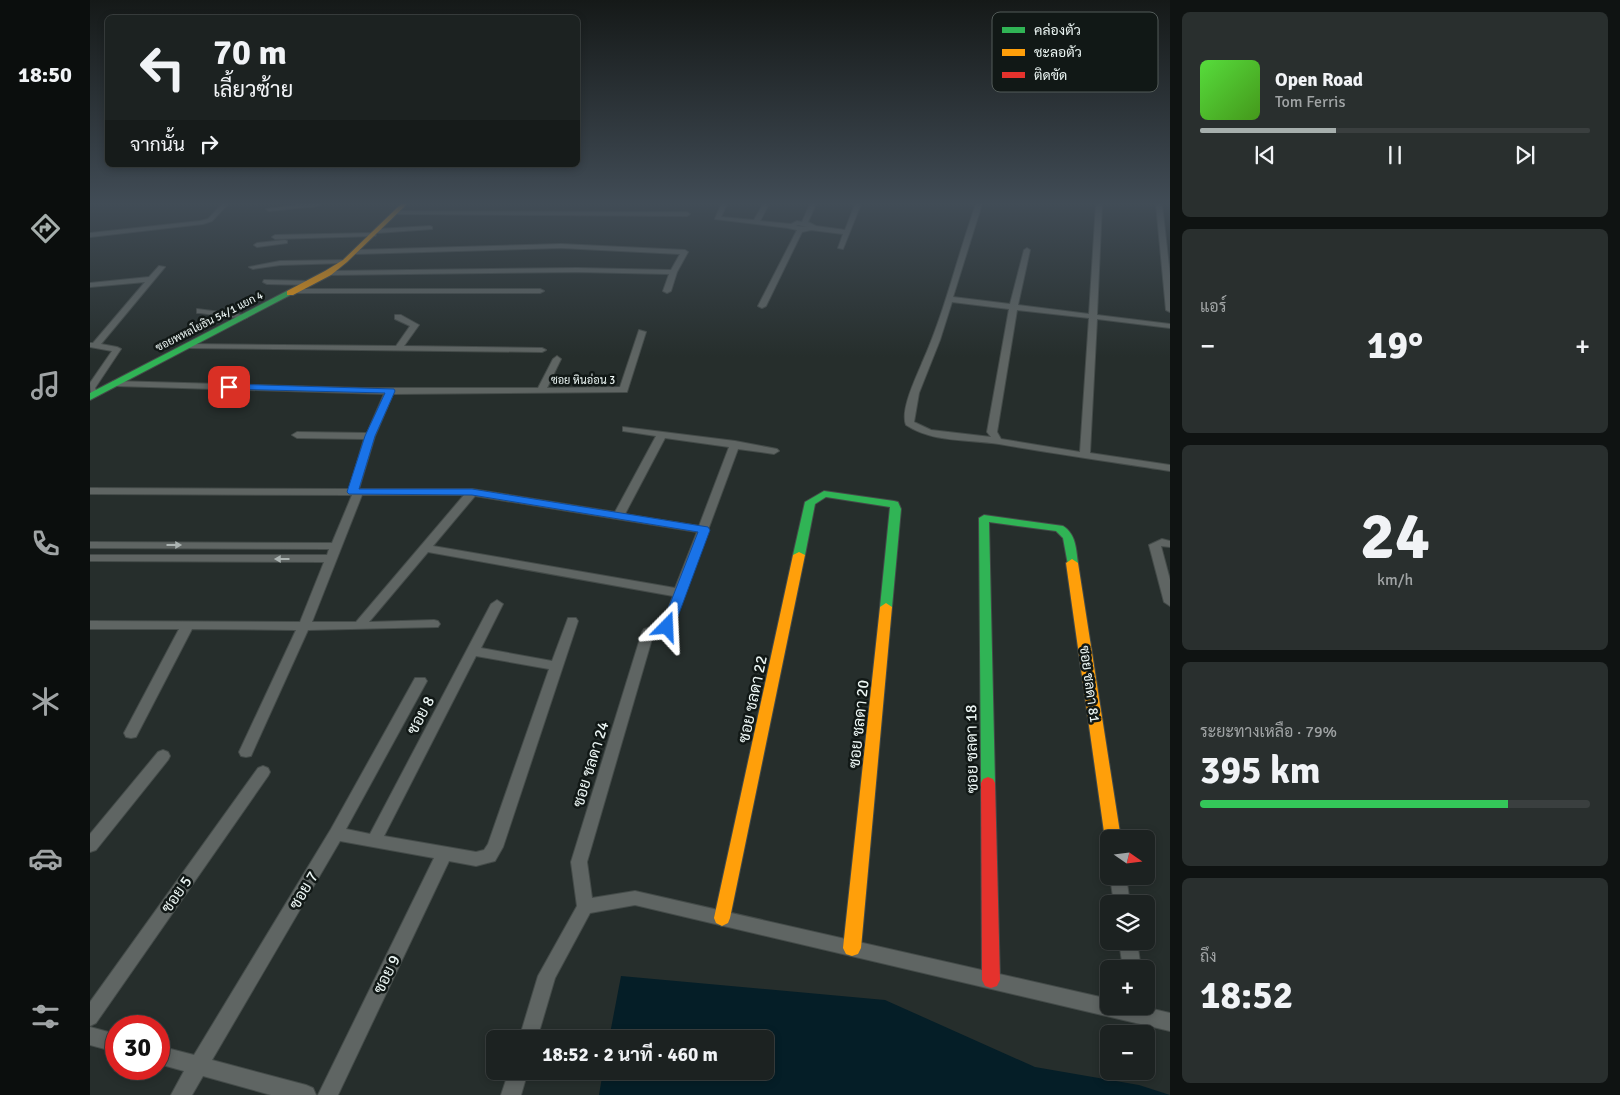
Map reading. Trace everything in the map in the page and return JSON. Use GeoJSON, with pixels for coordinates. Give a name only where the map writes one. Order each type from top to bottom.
{"type":"FeatureCollection","features":[{"type":"Feature","properties":{"kind":"street","name":"ซอยพหลโยธิน 54/1 แยก 4"},"geometry":{"type":"LineString","coordinates":[[91,392],[116,383],[311,283],[328,273],[351,255]]}},
{"type":"Feature","properties":{"kind":"street"},"geometry":{"type":"LineString","coordinates":[[667,292],[673,272],[683,255]]}},
{"type":"Feature","properties":{"kind":"street"},"geometry":{"type":"LineString","coordinates":[[762,306],[788,255]]}},
{"type":"Feature","properties":{"kind":"street"},"geometry":{"type":"LineString","coordinates":[[963,255],[912,403],[908,416],[909,423],[923,432],[997,440],[1085,456],[1170,468]]}},
{"type":"Feature","properties":{"kind":"street"},"geometry":{"type":"LineString","coordinates":[[997,440],[992,432],[1013,308],[1026,255]]}},
{"type":"Feature","properties":{"kind":"street"},"geometry":{"type":"LineString","coordinates":[[1085,456],[1096,255]]}},
{"type":"Feature","properties":{"kind":"street"},"geometry":{"type":"LineString","coordinates":[[1164,255],[1170,310]]}},
{"type":"Feature","properties":{"kind":"street"},"geometry":{"type":"LineString","coordinates":[[253,267],[280,263],[345,261]]}},
{"type":"Feature","properties":{"kind":"street"},"geometry":{"type":"LineString","coordinates":[[93,345],[161,267]]}},
{"type":"Feature","properties":{"kind":"street"},"geometry":{"type":"LineString","coordinates":[[328,273],[577,270],[673,272]]}},
{"type":"Feature","properties":{"kind":"street"},"geometry":{"type":"LineString","coordinates":[[90,285],[151,279]]}},
{"type":"Feature","properties":{"kind":"street"},"geometry":{"type":"LineString","coordinates":[[268,282],[311,283]]}},
{"type":"Feature","properties":{"kind":"street"},"geometry":{"type":"LineString","coordinates":[[295,291],[540,291]]}},
{"type":"Feature","properties":{"kind":"street"},"geometry":{"type":"LineString","coordinates":[[949,299],[1170,326]]}},
{"type":"Feature","properties":{"kind":"street"},"geometry":{"type":"LineString","coordinates":[[200,311],[244,317]]}},
{"type":"Feature","properties":{"kind":"street"},"geometry":{"type":"LineString","coordinates":[[398,317],[415,325],[398,349]]}},
{"type":"Feature","properties":{"kind":"street","name":"ซอย หินอ่อน 3"},"geometry":{"type":"LineString","coordinates":[[541,391],[624,390],[642,332]]}},
{"type":"Feature","properties":{"kind":"street"},"geometry":{"type":"LineString","coordinates":[[91,392],[117,349],[93,345]]}},
{"type":"Feature","properties":{"kind":"street"},"geometry":{"type":"LineString","coordinates":[[188,346],[542,350]]}},
{"type":"Feature","properties":{"kind":"street"},"geometry":{"type":"LineString","coordinates":[[116,383],[390,391],[541,391],[557,359]]}},
{"type":"Feature","properties":{"kind":"street"},"geometry":{"type":"LineString","coordinates":[[246,752],[304,626],[331,559],[355,492],[370,436],[390,391]]}},
{"type":"Feature","properties":{"kind":"street"},"geometry":{"type":"LineString","coordinates":[[626,429],[774,451]]}},
{"type":"Feature","properties":{"kind":"street"},"geometry":{"type":"LineString","coordinates":[[618,516],[662,434]]}},
{"type":"Feature","properties":{"kind":"street"},"geometry":{"type":"LineString","coordinates":[[297,435],[370,436]]}},
{"type":"Feature","properties":{"kind":"street"},"geometry":{"type":"LineString","coordinates":[[667,627],[735,444]]}},
{"type":"Feature","properties":{"kind":"street"},"geometry":{"type":"LineString","coordinates":[[90,491],[472,492],[704,530]]}},
{"type":"Feature","properties":{"kind":"street"},"geometry":{"type":"LineString","coordinates":[[359,626],[472,492]]}},
{"type":"Feature","properties":{"kind":"street","name":"ซอย ชลดา 22"},"geometry":{"type":"LineString","coordinates":[[722,918],[809,505],[813,500],[824,494],[894,504]]}},
{"type":"Feature","properties":{"kind":"street","name":"ซอย ชลดา 20"},"geometry":{"type":"LineString","coordinates":[[852,948],[896,509],[894,504]]}},
{"type":"Feature","properties":{"kind":"street","name":"ซอย ชลดา 18"},"geometry":{"type":"LineString","coordinates":[[991,980],[984,518],[1065,530]]}},
{"type":"Feature","properties":{"kind":"street","name":"ซอย ชลดา 81"},"geometry":{"type":"LineString","coordinates":[[1065,530],[1068,535],[1112,830]]}},
{"type":"Feature","properties":{"kind":"street"},"geometry":{"type":"LineString","coordinates":[[1170,544],[1162,542],[1155,545],[1170,602]]}},
{"type":"Feature","properties":{"kind":"street"},"geometry":{"type":"LineString","coordinates":[[90,545],[336,546]]}},
{"type":"Feature","properties":{"kind":"street"},"geometry":{"type":"LineString","coordinates":[[141,558],[150,545]]}},
{"type":"Feature","properties":{"kind":"street"},"geometry":{"type":"LineString","coordinates":[[426,548],[680,593]]}},
{"type":"Feature","properties":{"kind":"street"},"geometry":{"type":"LineString","coordinates":[[90,558],[331,559]]}},
{"type":"Feature","properties":{"kind":"street","name":"ซอย 8"},"geometry":{"type":"LineString","coordinates":[[374,841],[497,604]]}},
{"type":"Feature","properties":{"kind":"street"},"geometry":{"type":"LineString","coordinates":[[336,834],[476,859],[489,856],[495,847],[572,622]]}},
{"type":"Feature","properties":{"kind":"street"},"geometry":{"type":"LineString","coordinates":[[90,625],[359,626],[434,624]]}},
{"type":"Feature","properties":{"kind":"street"},"geometry":{"type":"LineString","coordinates":[[131,733],[188,626]]}},
{"type":"Feature","properties":{"kind":"street","name":"ซอย ชลดา 24"},"geometry":{"type":"LineString","coordinates":[[585,907],[579,862],[648,632]]}},
{"type":"Feature","properties":{"kind":"street"},"geometry":{"type":"LineString","coordinates":[[473,650],[557,666]]}},
{"type":"Feature","properties":{"kind":"street","name":"ซอย 7"},"geometry":{"type":"LineString","coordinates":[[181,1095],[336,834],[420,681]]}},
{"type":"Feature","properties":{"kind":"street"},"geometry":{"type":"LineString","coordinates":[[90,845],[163,756]]}},
{"type":"Feature","properties":{"kind":"street","name":"ซอย 5"},"geometry":{"type":"LineString","coordinates":[[90,1017],[263,772]]}},
{"type":"Feature","properties":{"kind":"street","name":"ซอย 9"},"geometry":{"type":"LineString","coordinates":[[328,1095],[444,854]]}},
{"type":"Feature","properties":{"kind":"street"},"geometry":{"type":"LineString","coordinates":[[531,1030],[547,976],[585,907],[636,898],[991,980],[1100,1002]]}},
{"type":"Feature","properties":{"kind":"street"},"geometry":{"type":"LineString","coordinates":[[1151,1015],[1170,1022]]}},
{"type":"Feature","properties":{"kind":"street"},"geometry":{"type":"LineString","coordinates":[[90,1036],[105,1040]]}},
{"type":"Feature","properties":{"kind":"street"},"geometry":{"type":"LineString","coordinates":[[170,1058],[306,1095]]}},
{"type":"Feature","properties":{"kind":"street"},"geometry":{"type":"LineString","coordinates":[[511,1095],[515,1080]]}},
{"type":"Feature","properties":{"kind":"water"},"geometry":{"type":"Polygon","coordinates":[[[621,976],[885,1000],[1035,1067],[1100,1078],[1100,1080],[1139,1085],[1170,1095],[599,1095],[602,1080],[774,1080],[774,1030],[611,1030],[621,976]]]}},
{"type":"Feature","properties":{"kind":"traffic: fast"},"geometry":{"type":"LineString","coordinates":[[90,397],[290,293]]}},
{"type":"Feature","properties":{"kind":"traffic: fast"},"geometry":{"type":"LineString","coordinates":[[799,555],[810,502],[824,494],[894,504],[896,509],[886,607]]}},
{"type":"Feature","properties":{"kind":"traffic: fast"},"geometry":{"type":"LineString","coordinates":[[988,783],[984,518],[1059,528],[1068,538],[1072,563]]}},
{"type":"Feature","properties":{"kind":"traffic: slow"},"geometry":{"type":"LineString","coordinates":[[290,293],[328,273],[351,255]]}},
{"type":"Feature","properties":{"kind":"traffic: slow"},"geometry":{"type":"LineString","coordinates":[[722,918],[799,555]]}},
{"type":"Feature","properties":{"kind":"traffic: slow"},"geometry":{"type":"LineString","coordinates":[[1072,563],[1112,830]]}},
{"type":"Feature","properties":{"kind":"traffic: slow"},"geometry":{"type":"LineString","coordinates":[[852,948],[886,607]]}},
{"type":"Feature","properties":{"kind":"traffic: jam"},"geometry":{"type":"LineString","coordinates":[[988,783],[991,980]]}},
{"type":"Feature","properties":{"kind":"route"},"geometry":{"type":"LineString","coordinates":[[229,387],[390,391],[370,436],[353,492],[472,492],[704,530],[667,627]]}}]}
